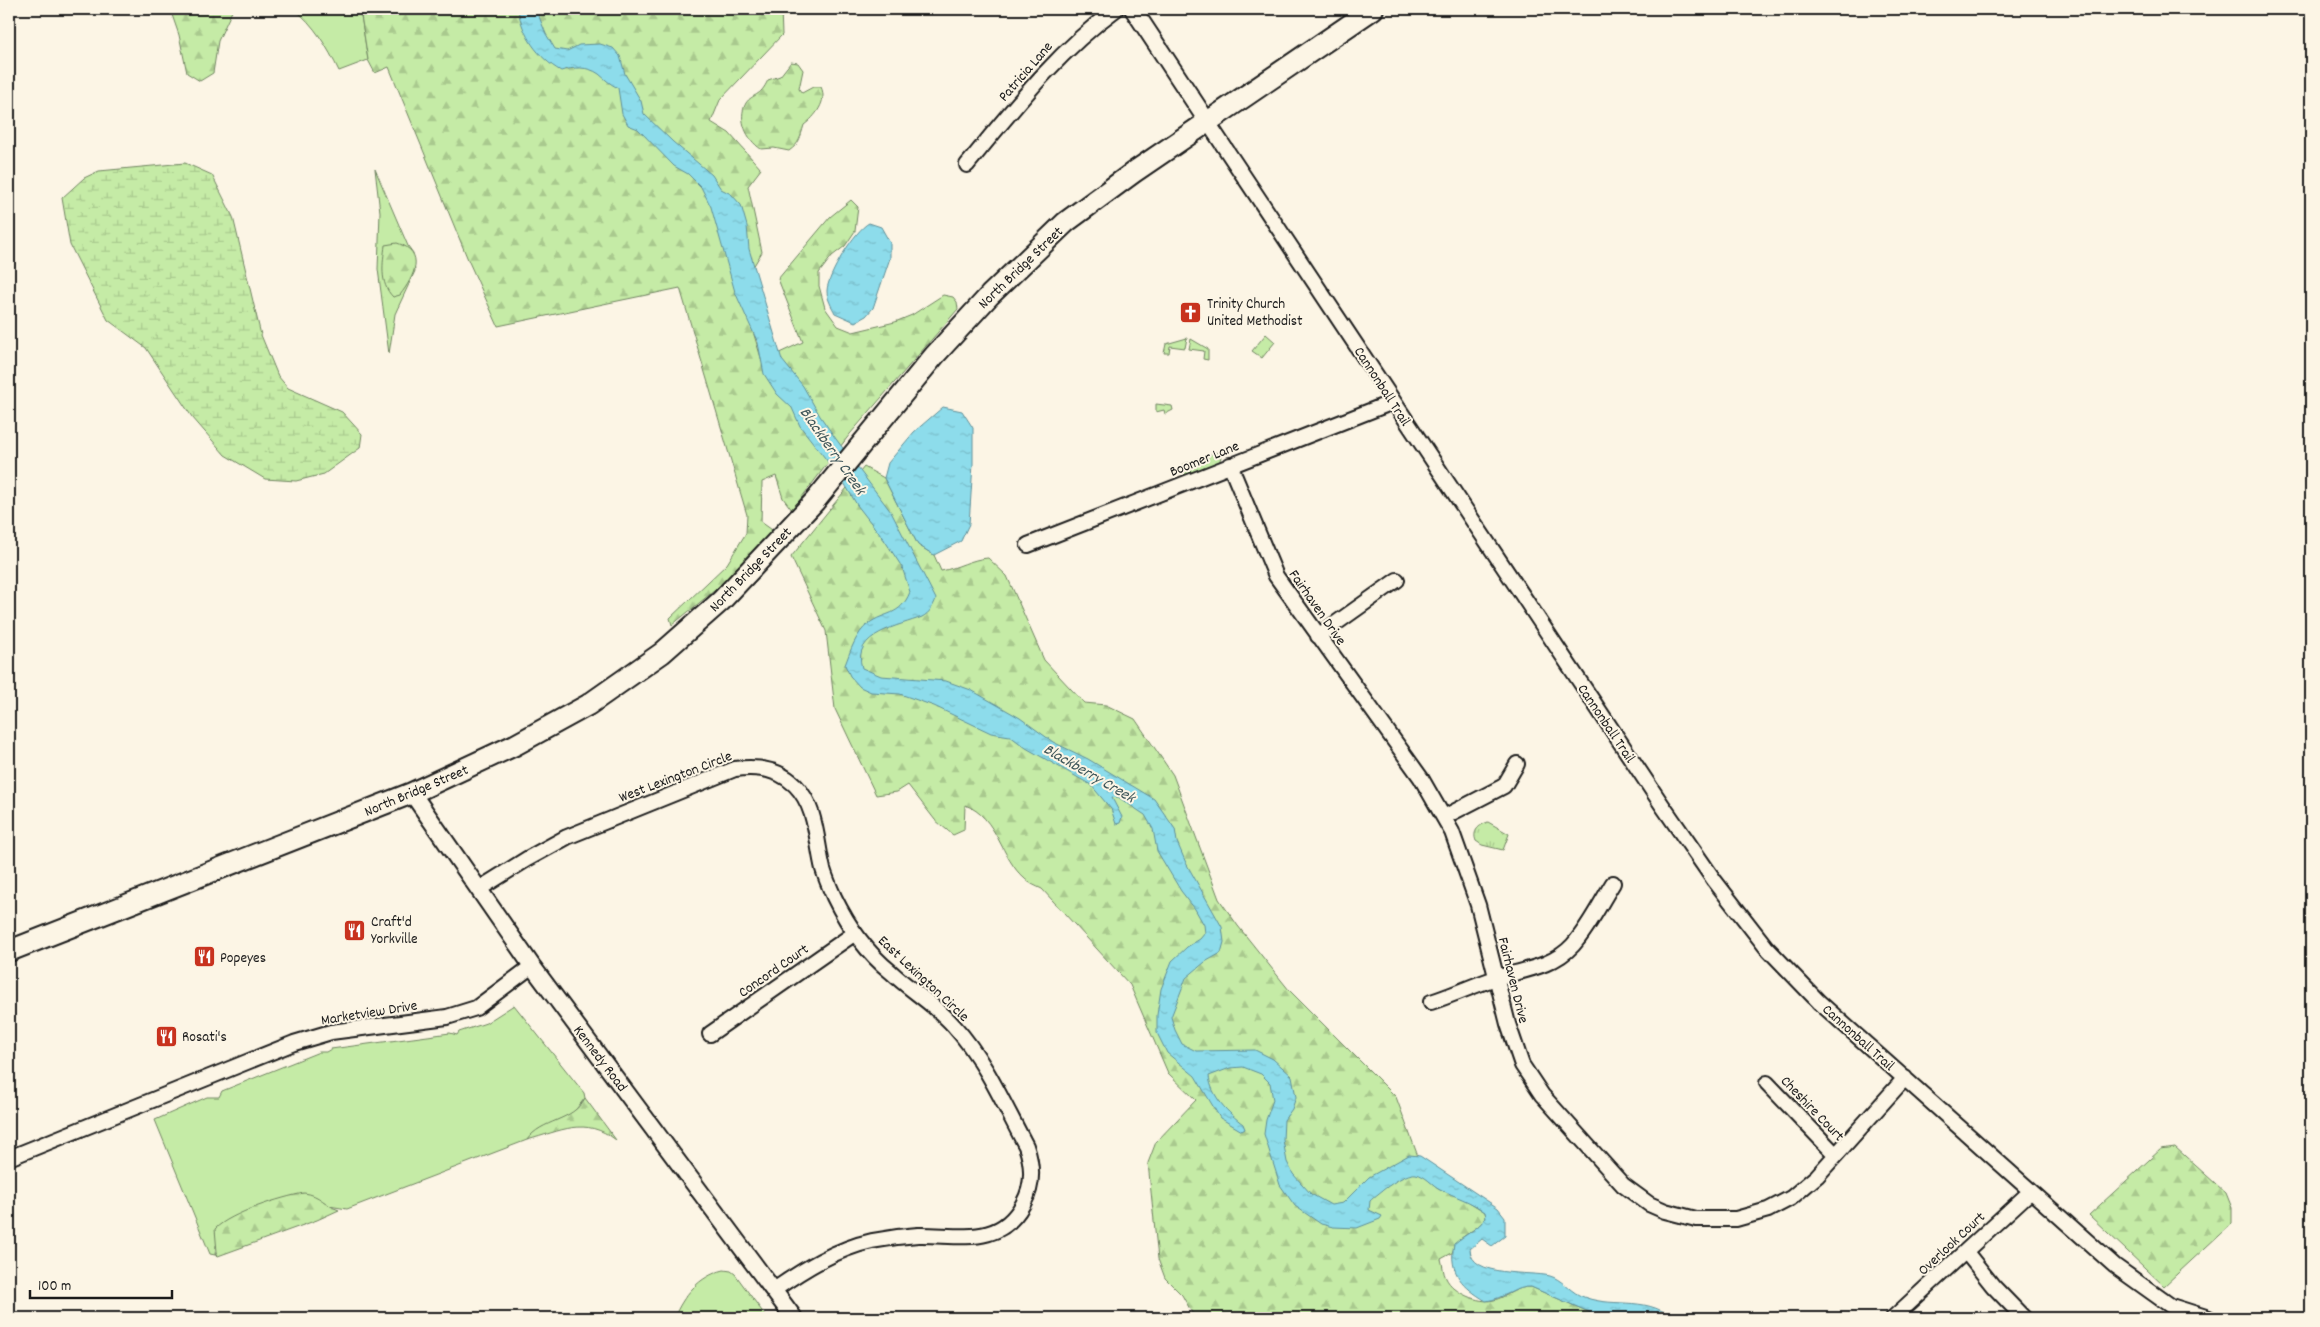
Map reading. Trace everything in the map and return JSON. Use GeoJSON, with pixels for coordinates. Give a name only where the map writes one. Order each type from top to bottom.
{"type":"FeatureCollection","features":[{"type":"Feature","properties":{"kind":"highway","name":"North Bridge Street"},"geometry":{"type":"LineString","coordinates":[[9,951],[412,793],[515,745],[588,705],[662,653],[721,601],[815,501],[934,356],[990,295],[1066,222],[1207,121],[1373,9]]}},
{"type":"Feature","properties":{"kind":"main road","name":"Cannonball Trail"},"geometry":{"type":"LineString","coordinates":[[1134,9],[1207,121]]}},
{"type":"Feature","properties":{"kind":"main road","name":"Kennedy Road"},"geometry":{"type":"LineString","coordinates":[[412,793],[532,966],[794,1318]]}},
{"type":"Feature","properties":{"kind":"street","name":"Patricia Lane"},"geometry":{"type":"LineString","coordinates":[[967,164],[1055,60],[1086,30],[1116,9]]}},
{"type":"Feature","properties":{"kind":"street","name":"Cannonball Trail"},"geometry":{"type":"LineString","coordinates":[[1207,121],[1714,880],[1766,948],[1819,1002],[2115,1266],[2171,1306],[2209,1318]]}},
{"type":"Feature","properties":{"kind":"street","name":"Boomer Lane"},"geometry":{"type":"LineString","coordinates":[[1028,545],[1393,402]]}},
{"type":"Feature","properties":{"kind":"street","name":"Fairhaven Drive"},"geometry":{"type":"LineString","coordinates":[[1230,465],[1276,574],[1318,636],[1416,772],[1444,817],[1471,882],[1496,978],[1522,1065],[1539,1093],[1623,1185],[1649,1204],[1665,1212],[1696,1220],[1725,1220],[1746,1217],[1768,1210],[1791,1198],[1817,1176],[1905,1078]]}},
{"type":"Feature","properties":{"kind":"street"},"geometry":{"type":"LineString","coordinates":[[1318,636],[1397,580]]}},
{"type":"Feature","properties":{"kind":"street"},"geometry":{"type":"LineString","coordinates":[[1444,817],[1504,786],[1516,764]]}},
{"type":"Feature","properties":{"kind":"street","name":"West Lexington Circle"},"geometry":{"type":"LineString","coordinates":[[479,889],[567,837],[735,769],[759,768],[772,771],[788,779],[799,789],[808,803],[826,878],[855,933]]}},
{"type":"Feature","properties":{"kind":"street"},"geometry":{"type":"LineString","coordinates":[[1431,1002],[1496,978],[1538,967],[1565,952],[1582,934],[1613,884]]}},
{"type":"Feature","properties":{"kind":"street","name":"Concord Court"},"geometry":{"type":"LineString","coordinates":[[710,1034],[855,933]]}},
{"type":"Feature","properties":{"kind":"street","name":"East Lexington Circle"},"geometry":{"type":"LineString","coordinates":[[774,1290],[818,1261],[859,1244],[918,1235],[975,1237],[996,1231],[1019,1212],[1029,1191],[1032,1166],[1026,1146],[972,1049],[943,1014],[890,972],[855,933]]}},
{"type":"Feature","properties":{"kind":"street","name":"Marketview Drive"},"geometry":{"type":"LineString","coordinates":[[9,1158],[294,1043],[331,1032],[447,1017],[476,1008],[532,966]]}},
{"type":"Feature","properties":{"kind":"street","name":"Cheshire Court"},"geometry":{"type":"LineString","coordinates":[[1767,1083],[1836,1155]]}},
{"type":"Feature","properties":{"kind":"street","name":"Overlook Court"},"geometry":{"type":"LineString","coordinates":[[1893,1318],[2031,1190]]}},
{"type":"Feature","properties":{"kind":"street"},"geometry":{"type":"LineString","coordinates":[[1966,1252],[1993,1286],[2024,1318]]}},
{"type":"Feature","properties":{"kind":"green space"},"geometry":{"type":"Polygon","coordinates":[[[170,9],[233,9],[218,41],[213,73],[200,81],[187,73],[179,35],[170,9]]]}},
{"type":"Feature","properties":{"kind":"green space"},"geometry":{"type":"Polygon","coordinates":[[[294,9],[360,9],[368,60],[339,71],[320,37],[294,9]]]}},
{"type":"Feature","properties":{"kind":"green space"},"geometry":{"type":"Polygon","coordinates":[[[360,9],[781,9],[782,35],[720,100],[711,122],[729,133],[761,169],[748,186],[762,252],[740,289],[762,361],[803,342],[778,279],[830,217],[851,200],[858,207],[855,231],[845,246],[832,256],[819,273],[819,286],[825,308],[838,326],[853,332],[895,322],[912,315],[943,295],[953,297],[957,302],[958,309],[850,434],[792,510],[783,498],[776,476],[762,482],[761,522],[775,532],[720,586],[672,625],[670,618],[727,564],[746,533],[747,515],[680,288],[498,326],[469,262],[389,67],[375,73],[368,60],[360,9]]]}},
{"type":"Feature","properties":{"kind":"green space"},"geometry":{"type":"Polygon","coordinates":[[[791,62],[798,63],[803,70],[799,89],[802,93],[813,87],[821,87],[823,92],[822,103],[812,118],[804,125],[798,143],[793,148],[789,151],[774,148],[761,149],[751,140],[745,129],[743,109],[751,98],[762,90],[768,80],[780,76],[791,62]]]}},
{"type":"Feature","properties":{"kind":"green space"},"geometry":{"type":"Polygon","coordinates":[[[185,163],[212,175],[233,217],[261,335],[278,376],[288,388],[342,412],[362,434],[360,448],[324,474],[296,481],[265,479],[225,455],[192,417],[146,348],[108,320],[70,245],[62,198],[84,178],[99,171],[185,163]]]}},
{"type":"Feature","properties":{"kind":"green space"},"geometry":{"type":"Polygon","coordinates":[[[375,169],[408,246],[413,253],[415,271],[395,314],[389,354],[378,269],[380,212],[375,169]]]}},
{"type":"Feature","properties":{"kind":"green space"},"geometry":{"type":"Polygon","coordinates":[[[397,243],[412,252],[415,266],[410,281],[400,295],[393,297],[384,279],[383,259],[385,245],[397,243]]]}},
{"type":"Feature","properties":{"kind":"green space"},"geometry":{"type":"Polygon","coordinates":[[[1266,334],[1275,342],[1262,358],[1252,351],[1266,334]]]}},
{"type":"Feature","properties":{"kind":"green space"},"geometry":{"type":"Polygon","coordinates":[[[1187,338],[1185,348],[1170,346],[1169,353],[1164,353],[1166,344],[1187,338]]]}},
{"type":"Feature","properties":{"kind":"green space"},"geometry":{"type":"Polygon","coordinates":[[[1191,339],[1208,349],[1208,360],[1203,359],[1204,351],[1189,349],[1191,339]]]}},
{"type":"Feature","properties":{"kind":"green space"},"geometry":{"type":"Polygon","coordinates":[[[1156,404],[1172,406],[1173,410],[1165,414],[1164,410],[1156,412],[1156,404]]]}},
{"type":"Feature","properties":{"kind":"green space"},"geometry":{"type":"Polygon","coordinates":[[[1216,452],[1221,457],[1219,463],[1188,476],[1180,472],[1182,465],[1216,452]]]}},
{"type":"Feature","properties":{"kind":"green space"},"geometry":{"type":"Polygon","coordinates":[[[864,467],[884,478],[918,545],[934,555],[941,571],[988,558],[1007,576],[1044,660],[1084,703],[1106,705],[1135,719],[1173,775],[1219,899],[1238,926],[1289,990],[1396,1097],[1426,1178],[1438,1188],[1466,1200],[1485,1212],[1486,1217],[1482,1222],[1462,1237],[1452,1253],[1441,1259],[1445,1276],[1449,1283],[1460,1293],[1474,1299],[1488,1301],[1499,1299],[1521,1288],[1531,1287],[1596,1315],[1620,1318],[1195,1318],[1182,1295],[1165,1278],[1158,1259],[1148,1163],[1156,1142],[1196,1100],[1168,1073],[1130,985],[1042,889],[1025,879],[1017,870],[992,828],[976,811],[965,805],[964,830],[953,835],[935,820],[908,785],[897,792],[876,795],[835,709],[826,631],[791,557],[864,467]]]}},
{"type":"Feature","properties":{"kind":"green space"},"geometry":{"type":"Polygon","coordinates":[[[1488,822],[1509,834],[1503,850],[1482,845],[1476,841],[1475,834],[1477,829],[1488,822]]]}},
{"type":"Feature","properties":{"kind":"green space"},"geometry":{"type":"Polygon","coordinates":[[[514,1005],[584,1093],[585,1098],[573,1113],[539,1129],[527,1140],[347,1209],[329,1206],[324,1202],[216,1245],[215,1255],[210,1254],[155,1120],[207,1097],[219,1097],[222,1091],[319,1052],[450,1033],[457,1035],[459,1032],[486,1023],[514,1005]]]}},
{"type":"Feature","properties":{"kind":"green space"},"geometry":{"type":"Polygon","coordinates":[[[585,1098],[616,1140],[605,1133],[583,1127],[562,1130],[527,1140],[540,1128],[573,1112],[585,1098]]]}},
{"type":"Feature","properties":{"kind":"green space"},"geometry":{"type":"Polygon","coordinates":[[[2175,1147],[2226,1193],[2232,1208],[2232,1223],[2164,1286],[2089,1215],[2161,1149],[2175,1147]]]}},
{"type":"Feature","properties":{"kind":"green space"},"geometry":{"type":"Polygon","coordinates":[[[304,1193],[315,1196],[339,1210],[317,1220],[218,1256],[215,1255],[217,1252],[215,1229],[222,1223],[257,1206],[304,1193]]]}},
{"type":"Feature","properties":{"kind":"green space"},"geometry":{"type":"Polygon","coordinates":[[[724,1270],[735,1274],[767,1318],[674,1318],[682,1302],[693,1288],[707,1277],[724,1270]]]}},
{"type":"Feature","properties":{"kind":"water","name":"Blackberry Creek"},"geometry":{"type":"Polygon","coordinates":[[[518,9],[536,9],[546,34],[555,49],[567,51],[579,45],[600,44],[613,48],[620,56],[625,74],[641,101],[644,114],[712,175],[721,189],[731,194],[741,205],[747,226],[749,249],[782,360],[803,386],[836,439],[891,512],[936,599],[931,609],[922,617],[890,628],[870,639],[864,647],[861,656],[862,668],[881,676],[946,681],[971,690],[1020,718],[1053,742],[1088,759],[1154,799],[1175,829],[1177,842],[1186,863],[1222,927],[1224,942],[1221,953],[1205,962],[1186,978],[1171,1017],[1175,1030],[1182,1044],[1196,1051],[1255,1050],[1273,1059],[1292,1076],[1296,1097],[1292,1109],[1284,1120],[1283,1140],[1287,1162],[1293,1174],[1311,1194],[1331,1205],[1343,1203],[1369,1177],[1409,1155],[1420,1156],[1498,1208],[1505,1217],[1505,1236],[1492,1246],[1482,1239],[1470,1249],[1473,1258],[1480,1265],[1502,1272],[1550,1276],[1579,1295],[1603,1302],[1650,1306],[1673,1318],[1650,1318],[1632,1314],[1596,1315],[1531,1287],[1520,1288],[1486,1301],[1464,1284],[1455,1271],[1453,1263],[1454,1244],[1479,1225],[1486,1217],[1485,1212],[1469,1202],[1440,1189],[1420,1175],[1411,1174],[1405,1176],[1374,1197],[1370,1201],[1369,1210],[1382,1216],[1380,1219],[1357,1228],[1333,1227],[1321,1224],[1295,1206],[1280,1185],[1264,1134],[1266,1120],[1273,1100],[1270,1083],[1261,1074],[1243,1067],[1230,1068],[1209,1076],[1213,1090],[1221,1103],[1243,1124],[1245,1129],[1242,1131],[1220,1118],[1195,1076],[1167,1053],[1157,1033],[1157,1015],[1161,989],[1172,961],[1205,933],[1204,925],[1195,909],[1181,891],[1157,851],[1153,829],[1145,815],[1118,797],[1112,798],[1122,817],[1120,823],[1116,824],[1111,809],[1091,785],[1026,748],[1010,736],[991,733],[934,706],[900,694],[871,692],[860,687],[850,676],[845,665],[860,632],[874,620],[892,613],[902,606],[910,592],[902,567],[885,541],[857,505],[843,481],[800,426],[792,408],[777,394],[764,374],[758,343],[735,292],[711,207],[701,187],[688,174],[674,166],[638,129],[628,125],[622,114],[618,88],[595,71],[585,68],[561,71],[538,53],[527,37],[518,9]]]}},
{"type":"Feature","properties":{"kind":"water"},"geometry":{"type":"Polygon","coordinates":[[[869,223],[881,227],[890,243],[890,258],[873,308],[866,316],[855,322],[835,313],[827,291],[828,284],[843,254],[857,234],[869,223]]]}},
{"type":"Feature","properties":{"kind":"water"},"geometry":{"type":"Polygon","coordinates":[[[943,407],[962,411],[973,428],[973,464],[969,524],[961,541],[934,555],[918,545],[884,478],[888,463],[914,432],[943,407]]]}},
{"type":"Feature","properties":{"kind":"place","name":"Trinity Church United Methodist"},"geometry":{"type":"Point","coordinates":[1191,312]}},
{"type":"Feature","properties":{"kind":"place","name":"Craft'd Yorkville"},"geometry":{"type":"Point","coordinates":[355,930]}},
{"type":"Feature","properties":{"kind":"place","name":"Popeyes"},"geometry":{"type":"Point","coordinates":[204,957]}},
{"type":"Feature","properties":{"kind":"place","name":"Rosati's"},"geometry":{"type":"Point","coordinates":[166,1036]}}]}
